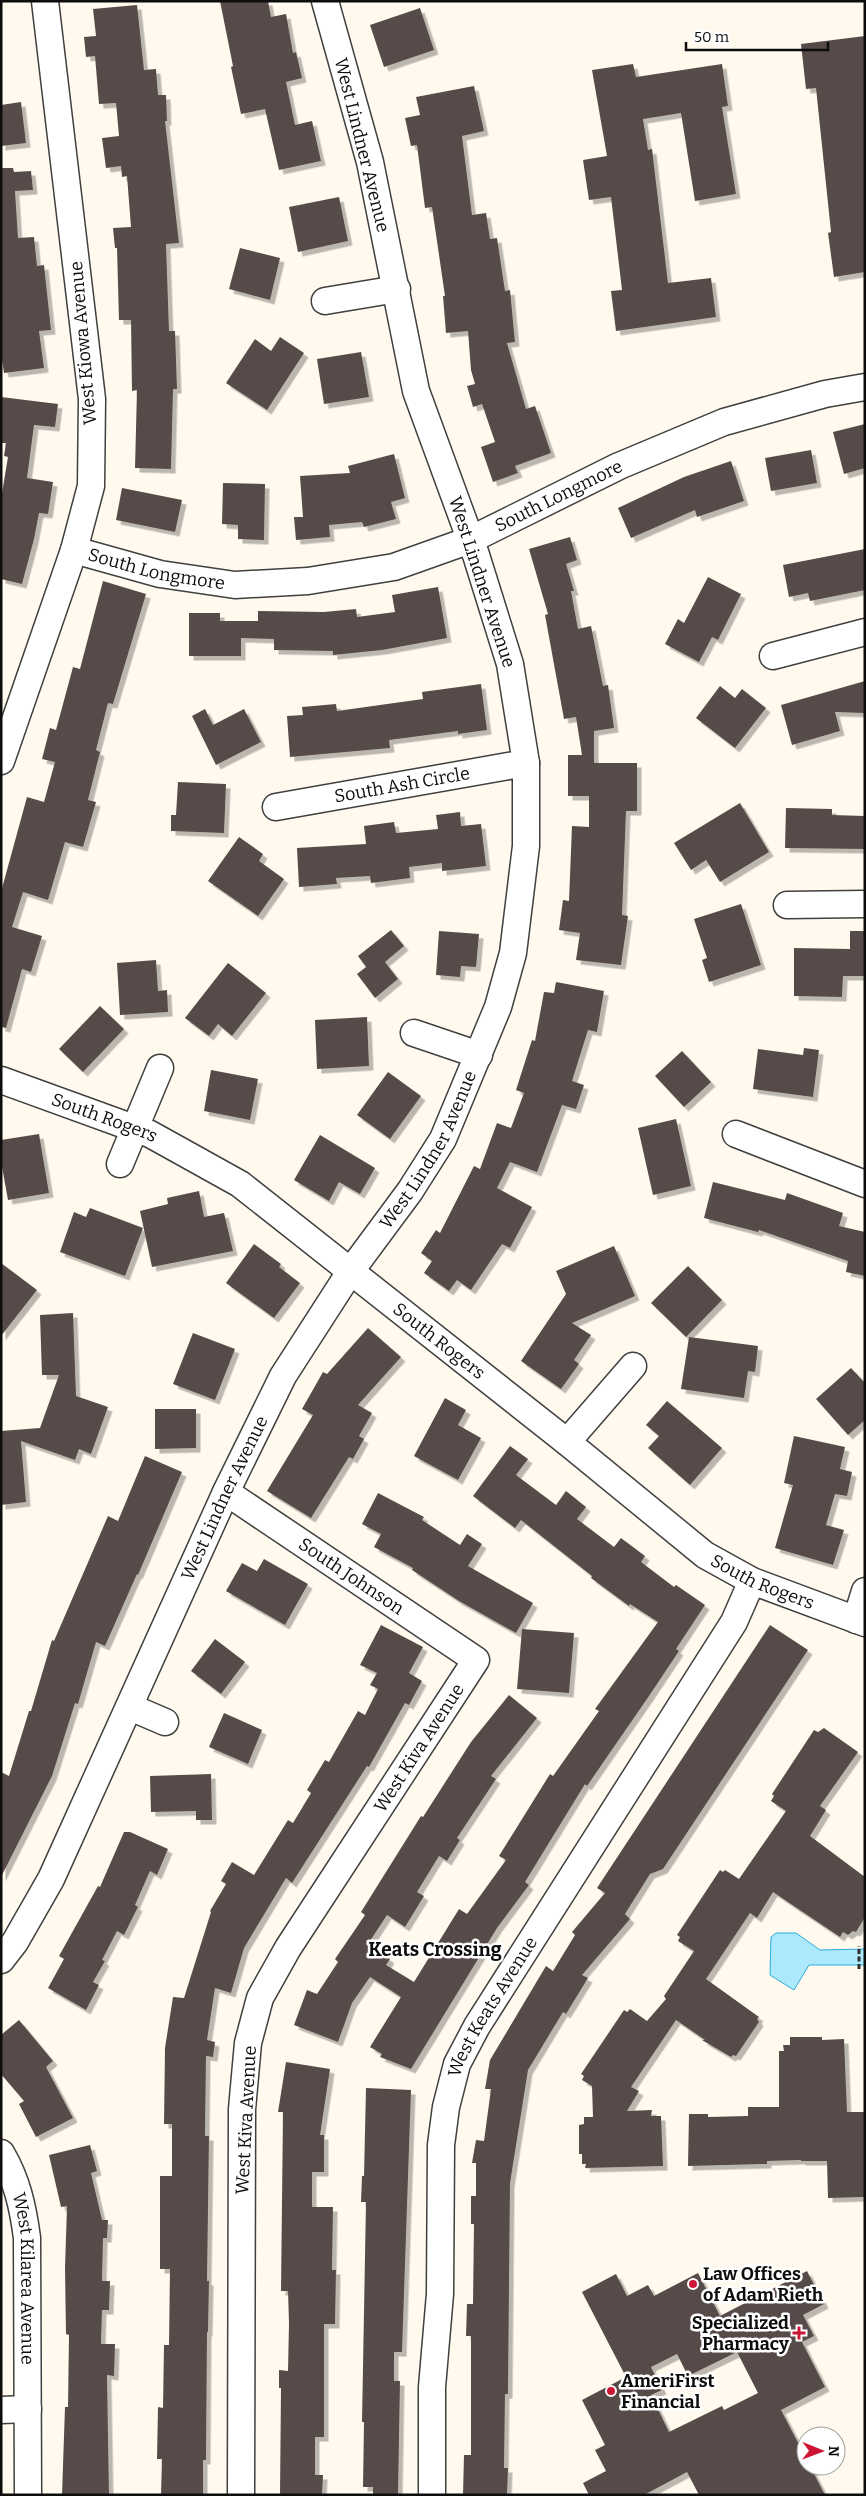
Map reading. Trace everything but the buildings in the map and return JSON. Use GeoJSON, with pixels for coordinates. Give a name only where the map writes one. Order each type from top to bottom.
{"type":"FeatureCollection","features":[{"type":"Feature","properties":{"kind":"street","name":"West Kiowa Avenue"},"geometry":{"type":"LineString","coordinates":[[1,761],[74,550],[91,486],[92,399],[45,1]]}},
{"type":"Feature","properties":{"kind":"street","name":"West Lindner Avenue"},"geometry":{"type":"LineString","coordinates":[[1,1960],[15,1942],[51,1879],[226,1492],[283,1376],[350,1272],[410,1191],[443,1139],[498,1007],[513,953],[526,846],[526,763],[510,664],[470,540],[416,391],[370,162],[325,1]]}},
{"type":"Feature","properties":{"kind":"street"},"geometry":{"type":"LineString","coordinates":[[325,301],[397,290]]}},
{"type":"Feature","properties":{"kind":"street","name":"South Longmore"},"geometry":{"type":"LineString","coordinates":[[74,550],[160,574],[235,585],[308,581],[394,567],[470,540],[619,466],[724,422],[825,394],[865,387]]}},
{"type":"Feature","properties":{"kind":"street"},"geometry":{"type":"LineString","coordinates":[[773,656],[865,632]]}},
{"type":"Feature","properties":{"kind":"street","name":"South Ash Circle"},"geometry":{"type":"LineString","coordinates":[[276,807],[526,763]]}},
{"type":"Feature","properties":{"kind":"street"},"geometry":{"type":"LineString","coordinates":[[786,905],[865,904]]}},
{"type":"Feature","properties":{"kind":"street","name":"West Lindner Avenue"},"geometry":{"type":"LineString","coordinates":[[414,1034],[479,1055]]}},
{"type":"Feature","properties":{"kind":"street"},"geometry":{"type":"LineString","coordinates":[[120,1164],[160,1068]]}},
{"type":"Feature","properties":{"kind":"street","name":"South Rogers"},"geometry":{"type":"LineString","coordinates":[[1,1080],[150,1134],[240,1184],[567,1442],[705,1555],[752,1581],[860,1622]]}},
{"type":"Feature","properties":{"kind":"street"},"geometry":{"type":"LineString","coordinates":[[736,1134],[865,1184]]}},
{"type":"Feature","properties":{"kind":"street"},"geometry":{"type":"LineString","coordinates":[[567,1442],[633,1366]]}},
{"type":"Feature","properties":{"kind":"street","name":"South Johnson"},"geometry":{"type":"LineString","coordinates":[[226,1492],[476,1660]]}},
{"type":"Feature","properties":{"kind":"street","name":"West Keats Avenue"},"geometry":{"type":"LineString","coordinates":[[432,2495],[432,2387],[440,2294],[441,2145],[446,2107],[457,2064],[482,2018],[734,1622],[752,1581]]}},
{"type":"Feature","properties":{"kind":"street"},"geometry":{"type":"LineString","coordinates":[[860,1622],[865,1591]]}},
{"type":"Feature","properties":{"kind":"street","name":"West Kiva Avenue"},"geometry":{"type":"LineString","coordinates":[[241,2495],[242,2109],[248,2043],[260,1998],[288,1948],[476,1660]]}},
{"type":"Feature","properties":{"kind":"street"},"geometry":{"type":"LineString","coordinates":[[130,1707],[165,1722]]}},
{"type":"Feature","properties":{"kind":"street","name":"West Kilarea Avenue"},"geometry":{"type":"LineString","coordinates":[[1,2153],[10,2168],[22,2204],[27,2238],[28,2495]]}},
{"type":"Feature","properties":{"kind":"street"},"geometry":{"type":"LineString","coordinates":[[1,2410],[28,2409]]}},
{"type":"Feature","properties":{"kind":"path"},"geometry":{"type":"LineString","coordinates":[[859,1946],[859,1969]]}},
{"type":"Feature","properties":{"kind":"water"},"geometry":{"type":"Polygon","coordinates":[[[776,1933],[796,1933],[820,1950],[865,1949],[865,1965],[809,1965],[794,1990],[770,1975],[771,1937],[776,1933]]]}},
{"type":"Feature","properties":{"kind":"place","name":"Law Offices of Adam Rieth"},"geometry":{"type":"Point","coordinates":[693,2284]}},
{"type":"Feature","properties":{"kind":"place","name":"Specialized Pharmacy"},"geometry":{"type":"Point","coordinates":[799,2333]}},
{"type":"Feature","properties":{"kind":"place","name":"AmeriFirst Financial"},"geometry":{"type":"Point","coordinates":[611,2391]}},
{"type":"Feature","properties":{"kind":"district","name":"Keats Crossing"},"geometry":{"type":"Point","coordinates":[435,1949]}}]}
